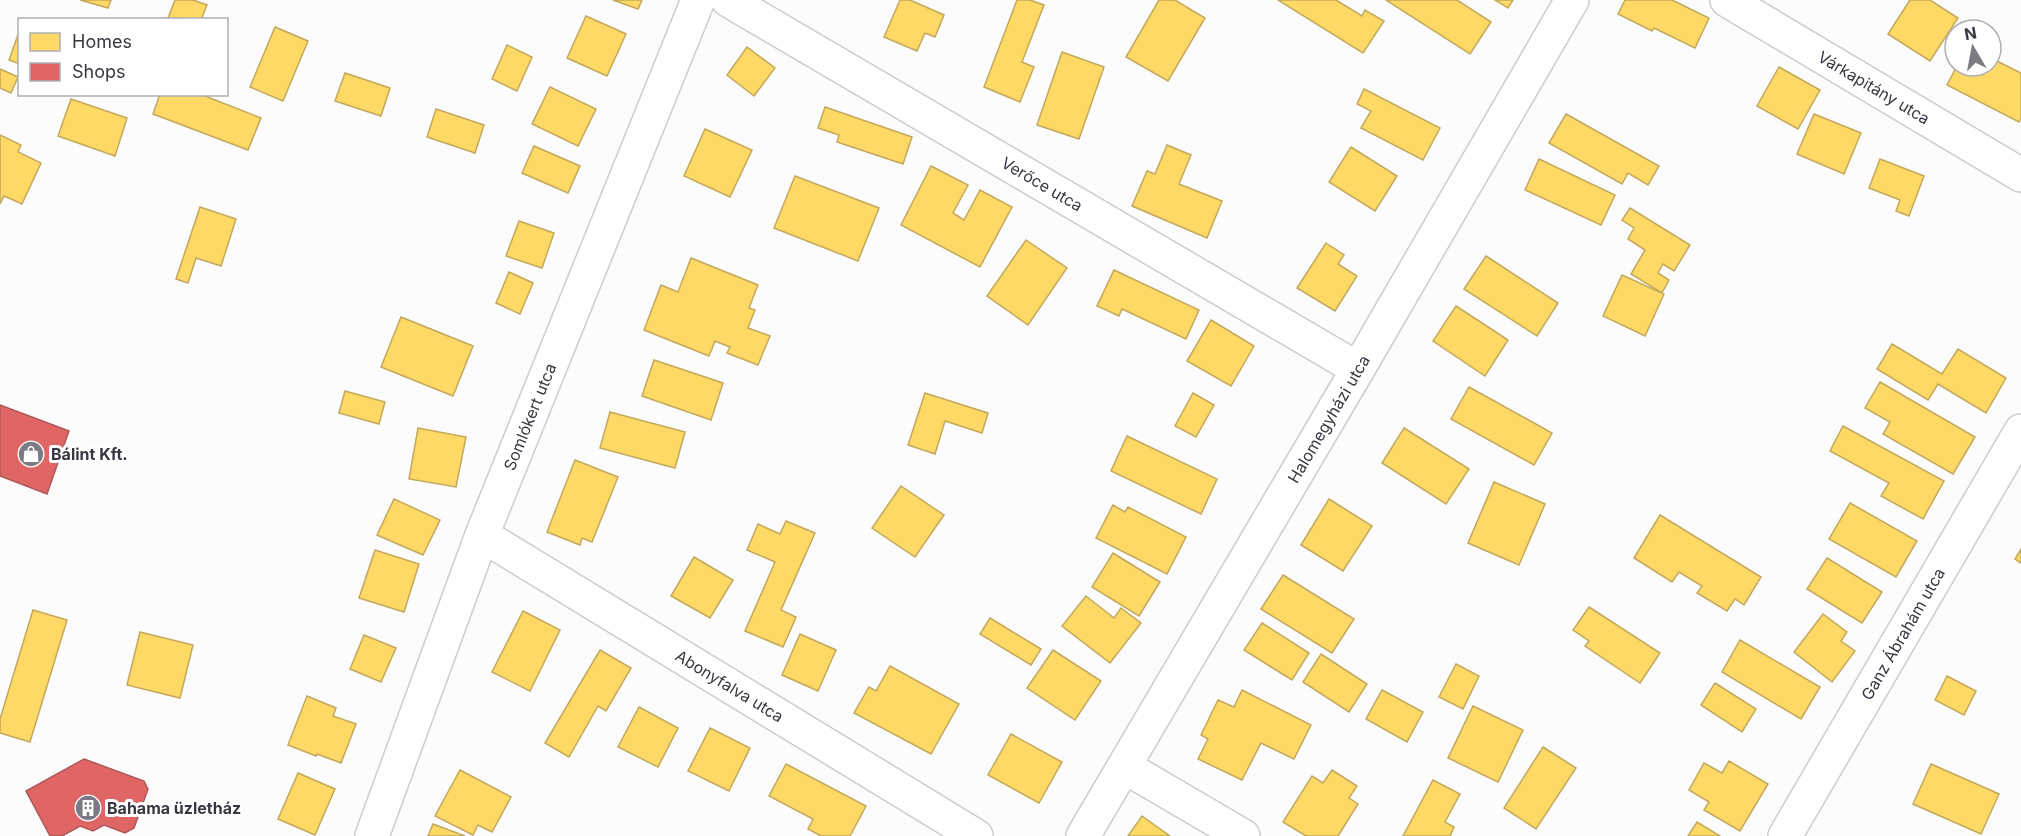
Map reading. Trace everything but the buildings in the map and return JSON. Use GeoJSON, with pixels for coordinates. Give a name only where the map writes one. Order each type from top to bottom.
{"type":"FeatureCollection","features":[{"type":"Feature","properties":{"kind":"street","name":"Somlókert utca"},"geometry":{"type":"LineString","coordinates":[[372,836],[482,535],[698,0]]}},
{"type":"Feature","properties":{"kind":"street","name":"Verőce utca"},"geometry":{"type":"LineString","coordinates":[[728,0],[1358,369]]}},
{"type":"Feature","properties":{"kind":"street","name":"Halomegyházi utca"},"geometry":{"type":"LineString","coordinates":[[1083,836],[1572,0]]}},
{"type":"Feature","properties":{"kind":"street","name":"Várkapitány utca"},"geometry":{"type":"LineString","coordinates":[[1726,0],[2021,175]]}},
{"type":"Feature","properties":{"kind":"street","name":"Ganz Ábrahám utca"},"geometry":{"type":"LineString","coordinates":[[1785,836],[2021,431]]}},
{"type":"Feature","properties":{"kind":"street","name":"Abonyfalva utca"},"geometry":{"type":"LineString","coordinates":[[482,535],[976,836]]}},
{"type":"Feature","properties":{"kind":"street"},"geometry":{"type":"LineString","coordinates":[[1125,767],[1243,836]]}},
{"type":"Feature","properties":{"kind":"place","name":"Bálint Kft."},"geometry":{"type":"Point","coordinates":[31,454]}},
{"type":"Feature","properties":{"kind":"place","name":"Bahama üzletház"},"geometry":{"type":"Point","coordinates":[88,808]}}]}
